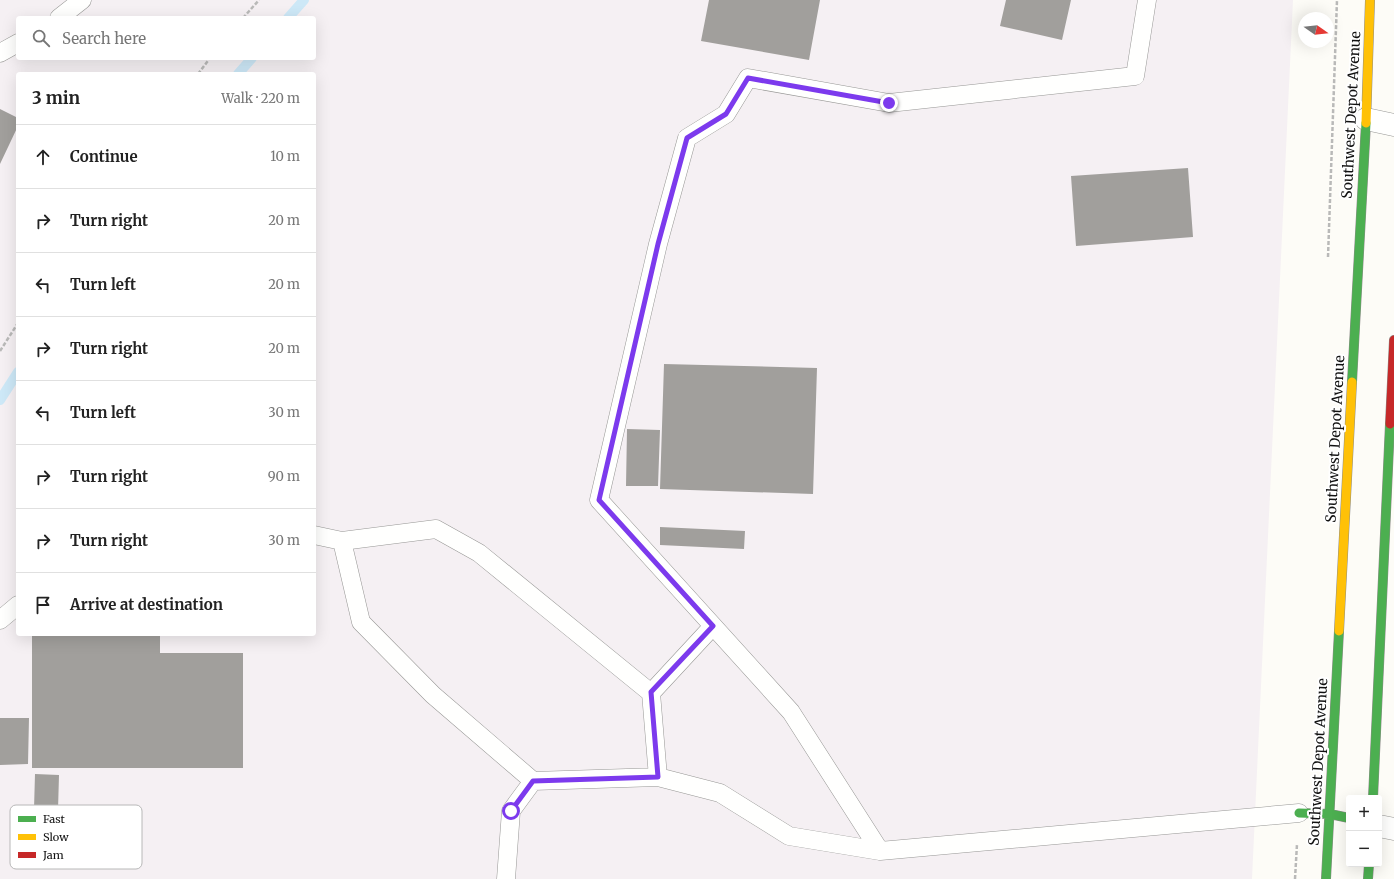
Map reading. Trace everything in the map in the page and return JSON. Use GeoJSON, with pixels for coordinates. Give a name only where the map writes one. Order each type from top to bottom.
{"type":"FeatureCollection","features":[{"type":"Feature","properties":{"kind":"street","name":"Southwest Depot Avenue"},"geometry":{"type":"LineString","coordinates":[[1326,879],[1366,119],[1370,0]]}},
{"type":"Feature","properties":{"kind":"street"},"geometry":{"type":"LineString","coordinates":[[1366,119],[1394,125]]}},
{"type":"Feature","properties":{"kind":"street"},"geometry":{"type":"LineString","coordinates":[[1373,795],[1394,340]]}},
{"type":"Feature","properties":{"kind":"street"},"geometry":{"type":"LineString","coordinates":[[1299,813],[1330,814],[1346,817]]}},
{"type":"Feature","properties":{"kind":"street"},"geometry":{"type":"LineString","coordinates":[[1382,827],[1394,829]]}},
{"type":"Feature","properties":{"kind":"street"},"geometry":{"type":"LineString","coordinates":[[1368,879],[1369,867]]}},
{"type":"Feature","properties":{"kind":"lane"},"geometry":{"type":"LineString","coordinates":[[62,16],[82,0]]}},
{"type":"Feature","properties":{"kind":"lane"},"geometry":{"type":"LineString","coordinates":[[880,851],[791,712],[599,500],[658,244],[687,138],[726,114],[748,78],[889,103],[1135,76],[1147,0]]}},
{"type":"Feature","properties":{"kind":"lane"},"geometry":{"type":"LineString","coordinates":[[0,53],[16,44]]}},
{"type":"Feature","properties":{"kind":"lane"},"geometry":{"type":"LineString","coordinates":[[316,535],[342,541],[436,529],[479,553],[651,692],[658,777]]}},
{"type":"Feature","properties":{"kind":"lane"},"geometry":{"type":"LineString","coordinates":[[342,541],[361,622],[433,695],[533,781],[658,777],[720,793],[788,836],[880,851],[1299,813]]}},
{"type":"Feature","properties":{"kind":"lane"},"geometry":{"type":"LineString","coordinates":[[0,620],[16,607]]}},
{"type":"Feature","properties":{"kind":"lane"},"geometry":{"type":"LineString","coordinates":[[651,692],[713,626]]}},
{"type":"Feature","properties":{"kind":"lane"},"geometry":{"type":"LineString","coordinates":[[506,879],[511,811],[533,781]]}},
{"type":"Feature","properties":{"kind":"path"},"geometry":{"type":"LineString","coordinates":[[245,16],[259,0]]}},
{"type":"Feature","properties":{"kind":"path"},"geometry":{"type":"LineString","coordinates":[[1328,260],[1337,0]]}},
{"type":"Feature","properties":{"kind":"path"},"geometry":{"type":"LineString","coordinates":[[200,72],[208,60]]}},
{"type":"Feature","properties":{"kind":"path"},"geometry":{"type":"LineString","coordinates":[[0,351],[16,326]]}},
{"type":"Feature","properties":{"kind":"path"},"geometry":{"type":"LineString","coordinates":[[1295,879],[1296,850]]}},
{"type":"Feature","properties":{"kind":"shaded area"},"geometry":{"type":"Polygon","coordinates":[[[0,0],[1293,0],[1252,879],[0,879],[0,0]]]}},
{"type":"Feature","properties":{"kind":"building"},"geometry":{"type":"Polygon","coordinates":[[[709,0],[820,0],[809,60],[701,41],[709,0]]]}},
{"type":"Feature","properties":{"kind":"building"},"geometry":{"type":"Polygon","coordinates":[[[1006,0],[1071,0],[1062,40],[1000,26],[1006,0]]]}},
{"type":"Feature","properties":{"kind":"building"},"geometry":{"type":"Polygon","coordinates":[[[0,109],[16,117],[16,130],[0,164],[0,109]]]}},
{"type":"Feature","properties":{"kind":"building"},"geometry":{"type":"Polygon","coordinates":[[[1188,168],[1193,237],[1076,246],[1071,176],[1188,168]]]}},
{"type":"Feature","properties":{"kind":"building"},"geometry":{"type":"Polygon","coordinates":[[[664,364],[817,368],[813,494],[660,489],[664,364]]]}},
{"type":"Feature","properties":{"kind":"building"},"geometry":{"type":"Polygon","coordinates":[[[627,429],[660,430],[658,486],[626,486],[627,429]]]}},
{"type":"Feature","properties":{"kind":"building"},"geometry":{"type":"Polygon","coordinates":[[[660,527],[745,531],[744,549],[660,545],[660,527]]]}},
{"type":"Feature","properties":{"kind":"building"},"geometry":{"type":"Polygon","coordinates":[[[32,636],[160,636],[160,653],[243,653],[243,768],[32,768],[32,636]]]}},
{"type":"Feature","properties":{"kind":"building"},"geometry":{"type":"Polygon","coordinates":[[[0,718],[29,718],[28,764],[0,765],[0,718]]]}},
{"type":"Feature","properties":{"kind":"building"},"geometry":{"type":"Polygon","coordinates":[[[35,774],[59,775],[58,805],[34,805],[35,774]]]}},
{"type":"Feature","properties":{"kind":"waterway"},"geometry":{"type":"LineString","coordinates":[[290,16],[304,0]]}},
{"type":"Feature","properties":{"kind":"waterway"},"geometry":{"type":"LineString","coordinates":[[240,72],[250,60]]}},
{"type":"Feature","properties":{"kind":"waterway"},"geometry":{"type":"LineString","coordinates":[[0,400],[16,375]]}},
{"type":"Feature","properties":{"kind":"traffic: fast"},"geometry":{"type":"LineString","coordinates":[[1352,382],[1366,123]]}},
{"type":"Feature","properties":{"kind":"traffic: fast"},"geometry":{"type":"LineString","coordinates":[[1373,795],[1390,424]]}},
{"type":"Feature","properties":{"kind":"traffic: fast"},"geometry":{"type":"LineString","coordinates":[[1326,879],[1339,631]]}},
{"type":"Feature","properties":{"kind":"traffic: fast"},"geometry":{"type":"LineString","coordinates":[[1299,813],[1330,814],[1346,817]]}},
{"type":"Feature","properties":{"kind":"traffic: fast"},"geometry":{"type":"LineString","coordinates":[[1368,879],[1369,867]]}},
{"type":"Feature","properties":{"kind":"traffic: slow"},"geometry":{"type":"LineString","coordinates":[[1366,123],[1370,0]]}},
{"type":"Feature","properties":{"kind":"traffic: slow"},"geometry":{"type":"LineString","coordinates":[[1339,631],[1352,382]]}},
{"type":"Feature","properties":{"kind":"traffic: jam"},"geometry":{"type":"LineString","coordinates":[[1390,424],[1394,340]]}},
{"type":"Feature","properties":{"kind":"route"},"geometry":{"type":"LineString","coordinates":[[511,811],[533,781],[658,777],[651,692],[713,626],[599,500],[658,244],[687,138],[726,114],[748,78],[889,103]]}}]}
